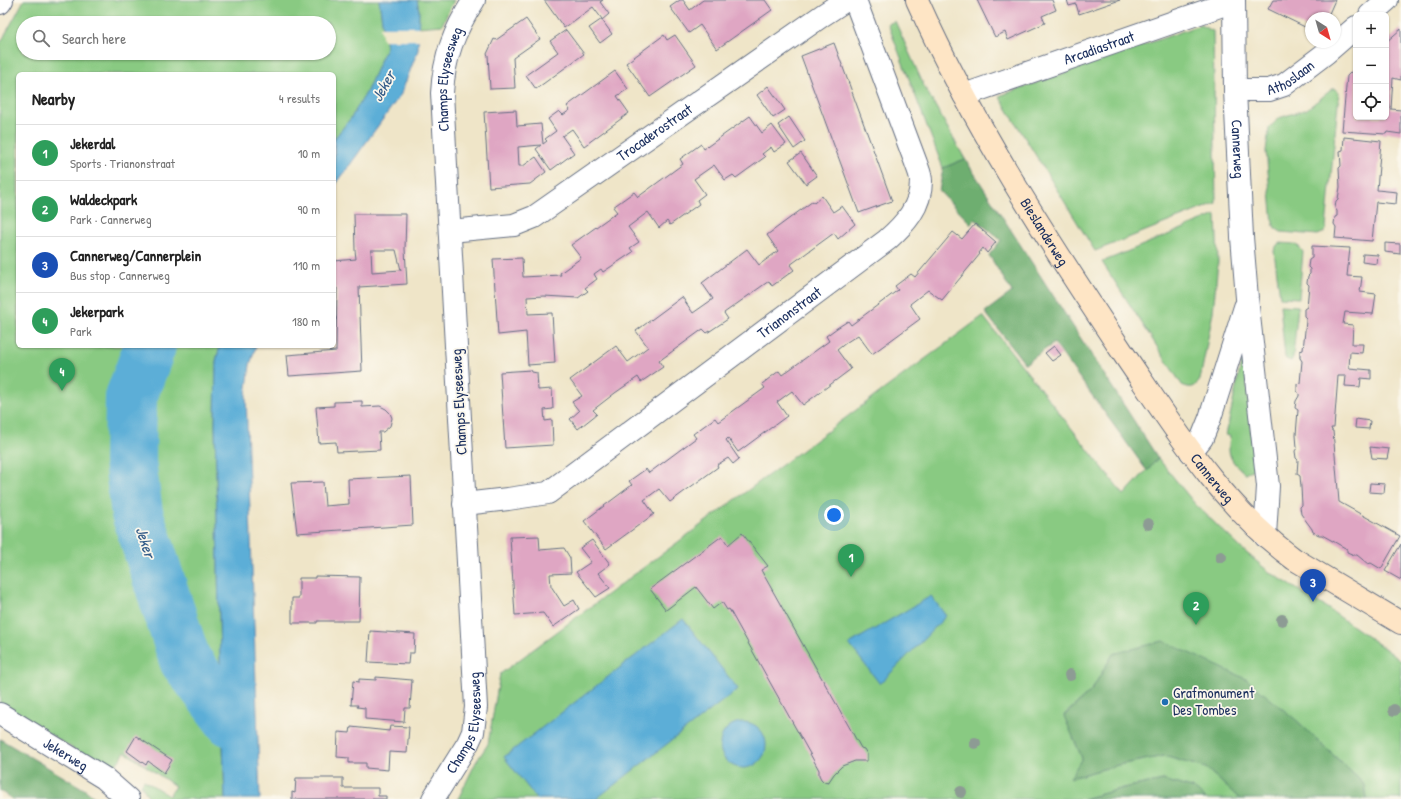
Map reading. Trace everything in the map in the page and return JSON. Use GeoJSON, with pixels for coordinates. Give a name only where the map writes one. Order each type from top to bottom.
{"type":"FeatureCollection","features":[{"type":"Feature","properties":{"kind":"main road","name":"Bieslanderweg"},"geometry":{"type":"LineString","coordinates":[[917,0],[964,95],[1045,232],[1099,317],[1191,452]]}},
{"type":"Feature","properties":{"kind":"main road","name":"Cannerweg"},"geometry":{"type":"LineString","coordinates":[[1191,452],[1227,496],[1264,536],[1294,559],[1401,623]]}},
{"type":"Feature","properties":{"kind":"street","name":"Champs Elyseesweg"},"geometry":{"type":"LineString","coordinates":[[434,799],[468,743],[473,732],[475,719],[476,693],[464,504],[442,93],[443,74],[451,43],[463,17],[474,0]]}},
{"type":"Feature","properties":{"kind":"street","name":"Trocaderostraat"},"geometry":{"type":"LineString","coordinates":[[450,231],[514,225],[534,217],[846,0]]}},
{"type":"Feature","properties":{"kind":"street","name":"Trianonstraat"},"geometry":{"type":"LineString","coordinates":[[464,504],[536,496],[548,493],[558,487],[887,240],[905,223],[914,210],[920,194],[921,180],[855,0]]}},
{"type":"Feature","properties":{"kind":"street","name":"Arcadiastraat"},"geometry":{"type":"LineString","coordinates":[[964,95],[1234,0]]}},
{"type":"Feature","properties":{"kind":"street","name":"Cannerweg"},"geometry":{"type":"LineString","coordinates":[[1234,0],[1235,90],[1242,237],[1247,298],[1268,486],[1264,536]]}},
{"type":"Feature","properties":{"kind":"street"},"geometry":{"type":"LineString","coordinates":[[1373,12],[1387,0]]}},
{"type":"Feature","properties":{"kind":"street","name":"Athoslaan"},"geometry":{"type":"LineString","coordinates":[[1235,90],[1269,90],[1284,85],[1326,53],[1353,30]]}},
{"type":"Feature","properties":{"kind":"street","name":"Cannerweg"},"geometry":{"type":"LineString","coordinates":[[1191,452],[1202,438],[1210,418],[1247,298]]}},
{"type":"Feature","properties":{"kind":"street","name":"Jekerweg"},"geometry":{"type":"LineString","coordinates":[[0,714],[104,778],[128,799]]}},
{"type":"Feature","properties":{"kind":"green space"},"geometry":{"type":"Polygon","coordinates":[[[24,0],[379,0],[386,48],[366,93],[351,118],[336,137],[336,72],[16,72],[16,348],[219,348],[216,361],[215,425],[220,660],[225,799],[150,799],[141,785],[144,780],[169,796],[175,786],[125,752],[111,772],[0,704],[0,44],[24,0]]]}},
{"type":"Feature","properties":{"kind":"green space"},"geometry":{"type":"Polygon","coordinates":[[[417,0],[454,0],[442,25],[418,27],[419,10],[417,0]]]}},
{"type":"Feature","properties":{"kind":"green space"},"geometry":{"type":"Polygon","coordinates":[[[895,21],[924,86],[965,159],[943,168],[888,24],[895,21]]]}},
{"type":"Feature","properties":{"kind":"green space"},"geometry":{"type":"Polygon","coordinates":[[[1200,25],[1213,31],[1216,203],[1095,251],[999,96],[1200,25]]]}},
{"type":"Feature","properties":{"kind":"green space"},"geometry":{"type":"Polygon","coordinates":[[[1335,88],[1339,92],[1325,232],[1318,235],[1281,232],[1275,228],[1273,223],[1266,151],[1269,128],[1279,118],[1307,109],[1335,88]]]}},
{"type":"Feature","properties":{"kind":"green space"},"geometry":{"type":"Polygon","coordinates":[[[965,159],[1158,458],[1147,471],[1054,343],[1025,364],[985,312],[1012,292],[989,255],[1001,240],[975,219],[971,224],[939,191],[943,168],[965,159]]]}},
{"type":"Feature","properties":{"kind":"green space"},"geometry":{"type":"Polygon","coordinates":[[[1216,215],[1218,262],[1213,312],[1200,380],[1196,385],[1188,387],[1182,385],[1102,262],[1216,215]]]}},
{"type":"Feature","properties":{"kind":"green space"},"geometry":{"type":"Polygon","coordinates":[[[1280,243],[1296,245],[1303,252],[1299,298],[1280,297],[1274,251],[1280,243]]]}},
{"type":"Feature","properties":{"kind":"green space"},"geometry":{"type":"Polygon","coordinates":[[[1280,305],[1298,306],[1293,357],[1291,361],[1285,357],[1280,305]]]}},
{"type":"Feature","properties":{"kind":"green space"},"geometry":{"type":"Polygon","coordinates":[[[983,316],[1124,495],[1158,458],[1195,504],[1243,550],[1268,571],[1327,608],[1401,660],[1401,799],[1367,799],[1365,785],[1295,719],[1113,654],[1091,691],[1064,715],[1082,758],[1071,778],[1118,765],[1164,756],[1206,768],[1240,799],[1206,799],[1195,789],[1163,780],[1124,788],[1083,799],[458,799],[476,762],[488,744],[500,674],[983,316]]]}},
{"type":"Feature","properties":{"kind":"green space"},"geometry":{"type":"Polygon","coordinates":[[[1244,349],[1254,469],[1245,473],[1236,465],[1229,453],[1230,436],[1226,435],[1244,349]]]}},
{"type":"Feature","properties":{"kind":"green space"},"geometry":{"type":"Polygon","coordinates":[[[1163,641],[1246,679],[1295,719],[1365,785],[1367,799],[1240,799],[1206,768],[1164,756],[1118,765],[1070,778],[1082,758],[1064,716],[1091,691],[1113,654],[1163,641]]]}},
{"type":"Feature","properties":{"kind":"green space"},"geometry":{"type":"Polygon","coordinates":[[[0,739],[84,789],[97,799],[12,799],[0,791],[0,739]]]}},
{"type":"Feature","properties":{"kind":"green space"},"geometry":{"type":"Polygon","coordinates":[[[1163,780],[1195,789],[1206,799],[1083,799],[1124,788],[1163,780]]]}},
{"type":"Feature","properties":{"kind":"water"},"geometry":{"type":"Polygon","coordinates":[[[379,0],[417,0],[419,10],[418,50],[401,94],[336,184],[336,137],[351,118],[366,93],[386,48],[379,0]]]}},
{"type":"Feature","properties":{"kind":"water"},"geometry":{"type":"Polygon","coordinates":[[[219,348],[255,348],[250,365],[246,395],[260,799],[225,799],[220,660],[215,425],[216,361],[219,348]]]}},
{"type":"Feature","properties":{"kind":"water"},"geometry":{"type":"Polygon","coordinates":[[[931,596],[946,616],[880,684],[849,644],[931,596]]]}},
{"type":"Feature","properties":{"kind":"water"},"geometry":{"type":"Polygon","coordinates":[[[683,619],[738,689],[596,799],[537,799],[504,757],[683,619]]]}},
{"type":"Feature","properties":{"kind":"water"},"geometry":{"type":"Polygon","coordinates":[[[748,722],[752,723],[762,732],[765,736],[765,754],[756,764],[748,768],[738,768],[730,764],[721,754],[720,740],[724,732],[734,723],[748,722]]]}},
{"type":"Feature","properties":{"kind":"pier"},"geometry":{"type":"Polygon","coordinates":[[[380,27],[420,27],[420,40],[383,40],[380,27]]]}},
{"type":"Feature","properties":{"kind":"building"},"geometry":{"type":"Polygon","coordinates":[[[544,0],[603,0],[600,2],[609,14],[602,20],[612,34],[600,43],[589,28],[602,19],[593,7],[564,28],[544,0]]]}},
{"type":"Feature","properties":{"kind":"building"},"geometry":{"type":"Polygon","coordinates":[[[680,0],[683,0],[690,10],[703,0],[765,0],[772,10],[717,49],[700,25],[689,33],[670,7],[680,0]]]}},
{"type":"Feature","properties":{"kind":"building"},"geometry":{"type":"Polygon","coordinates":[[[977,0],[1052,0],[1056,10],[1042,16],[1045,23],[1008,40],[1005,32],[995,37],[977,0]]]}},
{"type":"Feature","properties":{"kind":"building"},"geometry":{"type":"Polygon","coordinates":[[[1067,0],[1120,0],[1079,14],[1076,4],[1069,6],[1067,0]]]}},
{"type":"Feature","properties":{"kind":"building"},"geometry":{"type":"Polygon","coordinates":[[[1273,0],[1335,0],[1330,12],[1305,12],[1305,27],[1268,9],[1273,0]]]}},
{"type":"Feature","properties":{"kind":"building"},"geometry":{"type":"Polygon","coordinates":[[[526,19],[540,39],[513,58],[515,88],[490,89],[487,54],[494,39],[496,40],[526,19]]]}},
{"type":"Feature","properties":{"kind":"building"},"geometry":{"type":"Polygon","coordinates":[[[1401,29],[1401,80],[1393,78],[1391,109],[1401,110],[1401,134],[1387,132],[1386,134],[1342,131],[1347,76],[1353,70],[1353,120],[1389,120],[1389,39],[1401,29]]]}},
{"type":"Feature","properties":{"kind":"building"},"geometry":{"type":"Polygon","coordinates":[[[566,30],[584,54],[536,89],[526,75],[558,52],[550,41],[566,30]]]}},
{"type":"Feature","properties":{"kind":"building"},"geometry":{"type":"Polygon","coordinates":[[[664,35],[667,40],[675,35],[696,65],[650,97],[626,63],[664,35]]]}},
{"type":"Feature","properties":{"kind":"building"},"geometry":{"type":"Polygon","coordinates":[[[834,43],[892,201],[859,213],[801,56],[834,43]]]}},
{"type":"Feature","properties":{"kind":"building"},"geometry":{"type":"Polygon","coordinates":[[[615,71],[628,89],[617,96],[629,113],[584,146],[572,129],[562,136],[574,153],[551,170],[536,149],[541,145],[518,147],[519,166],[523,166],[536,157],[546,172],[530,184],[489,187],[484,112],[516,110],[517,126],[541,124],[543,144],[547,141],[545,139],[556,131],[548,119],[559,111],[563,115],[570,110],[567,106],[615,71]]]}},
{"type":"Feature","properties":{"kind":"building"},"geometry":{"type":"Polygon","coordinates":[[[768,86],[785,110],[773,118],[757,95],[768,86]]]}},
{"type":"Feature","properties":{"kind":"building"},"geometry":{"type":"Polygon","coordinates":[[[750,116],[762,133],[772,125],[786,144],[774,152],[771,147],[762,154],[765,157],[736,178],[733,175],[725,180],[714,165],[694,179],[705,194],[697,200],[699,204],[670,225],[667,221],[659,228],[648,212],[628,227],[639,242],[630,248],[633,252],[603,272],[601,269],[594,274],[597,279],[585,288],[588,291],[578,298],[544,296],[527,297],[528,314],[552,313],[555,363],[528,365],[526,332],[498,335],[493,259],[522,258],[523,277],[561,275],[560,273],[581,258],[571,245],[617,212],[613,207],[634,192],[638,197],[683,164],[680,159],[701,144],[704,149],[750,116]]]}},
{"type":"Feature","properties":{"kind":"building"},"geometry":{"type":"Polygon","coordinates":[[[789,117],[805,141],[794,149],[778,125],[789,117]]]}},
{"type":"Feature","properties":{"kind":"building"},"geometry":{"type":"Polygon","coordinates":[[[1344,137],[1381,141],[1377,190],[1397,192],[1396,204],[1376,202],[1372,241],[1335,238],[1336,227],[1334,224],[1337,211],[1335,208],[1340,187],[1340,151],[1343,150],[1344,137]]]}},
{"type":"Feature","properties":{"kind":"building"},"geometry":{"type":"Polygon","coordinates":[[[801,153],[817,176],[806,184],[789,161],[801,153]]]}},
{"type":"Feature","properties":{"kind":"building"},"geometry":{"type":"Polygon","coordinates":[[[822,196],[833,212],[842,206],[855,224],[838,239],[834,233],[790,265],[794,270],[772,286],[769,281],[724,313],[728,319],[707,333],[703,329],[659,361],[663,367],[641,382],[638,377],[615,393],[593,410],[597,414],[578,429],[570,419],[579,411],[572,402],[582,396],[570,380],[616,346],[628,362],[648,347],[636,331],[682,297],[693,313],[713,299],[702,283],[747,249],[759,265],[778,251],[767,235],[822,196]]]}},
{"type":"Feature","properties":{"kind":"building"},"geometry":{"type":"Polygon","coordinates":[[[354,214],[406,214],[405,249],[407,284],[359,287],[362,371],[289,376],[287,355],[336,351],[336,261],[356,259],[354,214]],[[371,250],[372,272],[401,270],[396,250],[371,250]]]}},
{"type":"Feature","properties":{"kind":"building"},"geometry":{"type":"Polygon","coordinates":[[[975,224],[996,242],[987,253],[983,248],[979,253],[980,254],[942,300],[928,290],[910,304],[920,319],[872,354],[858,335],[847,342],[837,350],[851,369],[803,405],[792,391],[777,402],[787,416],[738,452],[728,438],[726,440],[739,459],[733,464],[728,458],[670,502],[659,489],[644,500],[654,514],[606,549],[584,521],[632,485],[629,481],[646,469],[649,473],[696,438],[693,434],[715,418],[718,422],[765,388],[762,384],[779,371],[782,375],[829,341],[826,336],[837,328],[848,321],[851,325],[898,290],[895,286],[911,274],[915,277],[953,232],[962,239],[975,224]]]}},
{"type":"Feature","properties":{"kind":"building"},"geometry":{"type":"Polygon","coordinates":[[[1385,243],[1400,244],[1400,254],[1385,252],[1385,243]]]}},
{"type":"Feature","properties":{"kind":"building"},"geometry":{"type":"Polygon","coordinates":[[[1312,246],[1350,248],[1347,276],[1362,277],[1360,292],[1376,294],[1373,314],[1345,312],[1343,324],[1353,325],[1352,344],[1363,344],[1362,353],[1350,352],[1349,368],[1371,370],[1371,379],[1361,378],[1360,387],[1345,386],[1346,376],[1338,376],[1334,428],[1331,428],[1333,431],[1339,502],[1400,536],[1381,569],[1371,563],[1368,564],[1357,555],[1347,552],[1347,549],[1322,535],[1313,532],[1301,514],[1300,507],[1302,505],[1300,476],[1297,474],[1298,460],[1296,458],[1295,451],[1297,448],[1296,435],[1298,410],[1295,408],[1296,401],[1299,396],[1297,384],[1300,383],[1302,361],[1300,358],[1300,351],[1303,350],[1306,321],[1304,309],[1307,307],[1309,285],[1307,283],[1308,276],[1310,274],[1310,269],[1308,267],[1309,260],[1312,258],[1312,246]]]}},
{"type":"Feature","properties":{"kind":"building"},"geometry":{"type":"Polygon","coordinates":[[[1363,254],[1378,255],[1377,264],[1362,262],[1363,254]]]}},
{"type":"Feature","properties":{"kind":"building"},"geometry":{"type":"Polygon","coordinates":[[[1054,346],[1061,355],[1052,361],[1045,353],[1054,346]]]}},
{"type":"Feature","properties":{"kind":"building"},"geometry":{"type":"Polygon","coordinates":[[[531,370],[532,372],[537,373],[538,390],[552,389],[553,409],[544,410],[545,421],[552,420],[553,445],[505,448],[500,372],[531,370]]]}},
{"type":"Feature","properties":{"kind":"building"},"geometry":{"type":"Polygon","coordinates":[[[362,401],[362,407],[380,406],[390,413],[392,418],[390,426],[383,432],[379,432],[380,450],[337,452],[336,442],[319,443],[316,407],[334,406],[334,402],[362,401]]]}},
{"type":"Feature","properties":{"kind":"building"},"geometry":{"type":"Polygon","coordinates":[[[1356,419],[1370,421],[1369,429],[1355,428],[1356,419]]]}},
{"type":"Feature","properties":{"kind":"building"},"geometry":{"type":"Polygon","coordinates":[[[1370,447],[1389,449],[1387,459],[1372,458],[1370,447]]]}},
{"type":"Feature","properties":{"kind":"building"},"geometry":{"type":"Polygon","coordinates":[[[411,476],[413,525],[297,533],[291,483],[323,482],[325,506],[349,504],[348,479],[411,476]]]}},
{"type":"Feature","properties":{"kind":"building"},"geometry":{"type":"Polygon","coordinates":[[[1370,483],[1385,484],[1384,493],[1369,492],[1370,483]]]}},
{"type":"Feature","properties":{"kind":"building"},"geometry":{"type":"Polygon","coordinates":[[[742,533],[768,566],[761,570],[861,748],[864,749],[867,754],[867,761],[855,761],[842,766],[828,783],[821,779],[819,770],[729,609],[727,610],[722,602],[713,609],[696,587],[666,610],[650,589],[722,536],[728,545],[742,533]]]}},
{"type":"Feature","properties":{"kind":"building"},"geometry":{"type":"Polygon","coordinates":[[[539,536],[540,550],[564,548],[570,558],[571,573],[550,574],[551,586],[564,606],[574,600],[579,609],[553,627],[543,613],[515,615],[510,537],[539,536]]]}},
{"type":"Feature","properties":{"kind":"building"},"geometry":{"type":"Polygon","coordinates":[[[592,540],[610,564],[598,573],[610,588],[596,597],[576,572],[591,562],[580,548],[592,540]]]}},
{"type":"Feature","properties":{"kind":"building"},"geometry":{"type":"Polygon","coordinates":[[[1401,544],[1401,580],[1385,571],[1401,544]]]}},
{"type":"Feature","properties":{"kind":"building"},"geometry":{"type":"Polygon","coordinates":[[[315,576],[360,577],[359,621],[317,621],[317,623],[292,623],[292,598],[299,598],[299,578],[315,578],[315,576]]]}},
{"type":"Feature","properties":{"kind":"building"},"geometry":{"type":"Polygon","coordinates":[[[370,631],[415,634],[414,653],[409,653],[408,664],[368,662],[370,631]]]}},
{"type":"Feature","properties":{"kind":"building"},"geometry":{"type":"Polygon","coordinates":[[[376,677],[412,680],[410,708],[405,708],[404,722],[365,719],[365,708],[357,707],[358,705],[351,705],[353,681],[359,682],[359,679],[376,680],[376,677]]]}},
{"type":"Feature","properties":{"kind":"building"},"geometry":{"type":"Polygon","coordinates":[[[390,726],[409,727],[407,753],[389,752],[388,770],[366,768],[366,763],[349,763],[349,758],[337,757],[338,732],[350,733],[351,727],[389,731],[390,726]]]}},
{"type":"Feature","properties":{"kind":"building"},"geometry":{"type":"Polygon","coordinates":[[[136,736],[172,760],[164,773],[148,761],[146,765],[127,751],[136,736]]]}},
{"type":"Feature","properties":{"kind":"building"},"geometry":{"type":"Polygon","coordinates":[[[296,778],[343,778],[343,788],[378,788],[378,796],[386,796],[386,799],[292,799],[292,792],[295,793],[296,778]]]}},
{"type":"Feature","properties":{"kind":"waterway","name":"Jeker"},"geometry":{"type":"LineString","coordinates":[[149,348],[131,397],[130,461],[137,513],[185,660],[231,721]]}},
{"type":"Feature","properties":{"kind":"place","name":"Jekerpark"},"geometry":{"type":"Point","coordinates":[62,391]}},
{"type":"Feature","properties":{"kind":"place","name":"Jekerdal"},"geometry":{"type":"Point","coordinates":[851,577]}},
{"type":"Feature","properties":{"kind":"place","name":"Cannerweg/Cannerplein"},"geometry":{"type":"Point","coordinates":[1313,602]}},
{"type":"Feature","properties":{"kind":"place","name":"Waldeckpark"},"geometry":{"type":"Point","coordinates":[1196,625]}},
{"type":"Feature","properties":{"kind":"place","name":"Grafmonument Des Tombes"},"geometry":{"type":"Point","coordinates":[1165,702]}}]}
